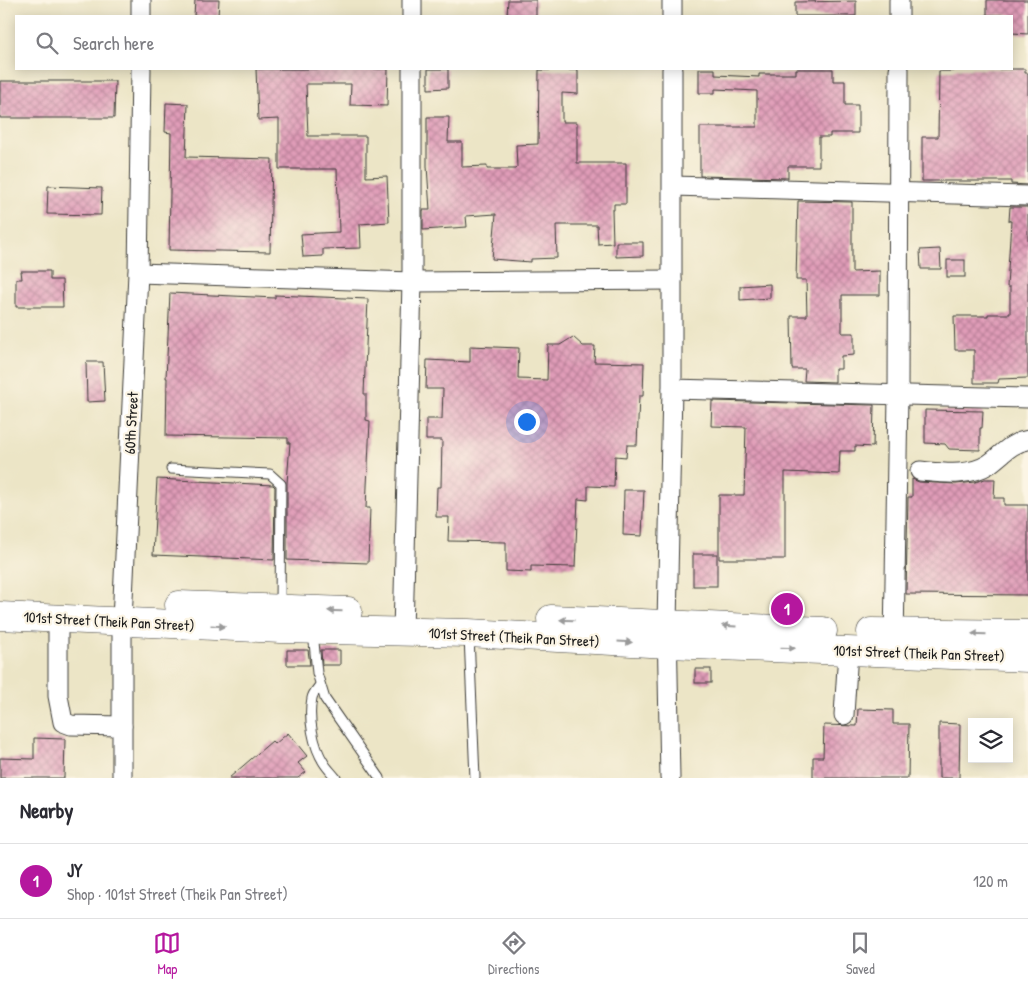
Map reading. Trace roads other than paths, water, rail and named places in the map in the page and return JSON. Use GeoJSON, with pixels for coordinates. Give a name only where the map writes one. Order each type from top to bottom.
{"type":"FeatureCollection","features":[{"type":"Feature","properties":{"kind":"main road","name":"101st Street (Theik Pan Street)"},"geometry":{"type":"LineString","coordinates":[[7,607],[58,618],[122,613]]}},
{"type":"Feature","properties":{"kind":"main road","name":"101st Street (Theik Pan Street)"},"geometry":{"type":"LineString","coordinates":[[7,607],[894,642],[1028,658]]}},
{"type":"Feature","properties":{"kind":"main road","name":"101st Street (Theik Pan Street)"},"geometry":{"type":"LineString","coordinates":[[280,619],[313,629],[403,622],[468,633],[668,634],[848,650],[894,642],[1028,634]]}},
{"type":"Feature","properties":{"kind":"street"},"geometry":{"type":"LineString","coordinates":[[141,0],[141,15]]}},
{"type":"Feature","properties":{"kind":"street"},"geometry":{"type":"LineString","coordinates":[[412,0],[412,15]]}},
{"type":"Feature","properties":{"kind":"street"},"geometry":{"type":"LineString","coordinates":[[672,0],[672,15]]}},
{"type":"Feature","properties":{"kind":"street"},"geometry":{"type":"LineString","coordinates":[[899,0],[899,15]]}},
{"type":"Feature","properties":{"kind":"street","name":"60th Street"},"geometry":{"type":"LineString","coordinates":[[122,778],[122,613],[138,273],[141,70]]}},
{"type":"Feature","properties":{"kind":"street"},"geometry":{"type":"LineString","coordinates":[[403,622],[412,282],[412,70]]}},
{"type":"Feature","properties":{"kind":"street"},"geometry":{"type":"LineString","coordinates":[[670,778],[668,634],[672,389],[672,70]]}},
{"type":"Feature","properties":{"kind":"street"},"geometry":{"type":"LineString","coordinates":[[894,642],[898,395],[899,70]]}},
{"type":"Feature","properties":{"kind":"street"},"geometry":{"type":"LineString","coordinates":[[672,186],[1028,196]]}},
{"type":"Feature","properties":{"kind":"street"},"geometry":{"type":"LineString","coordinates":[[138,273],[412,282],[672,280]]}},
{"type":"Feature","properties":{"kind":"street"},"geometry":{"type":"LineString","coordinates":[[672,389],[1028,398]]}},
{"type":"Feature","properties":{"kind":"street"},"geometry":{"type":"LineString","coordinates":[[920,471],[958,473],[978,469],[989,463],[1002,451],[1019,442],[1028,440]]}},
{"type":"Feature","properties":{"kind":"street"},"geometry":{"type":"LineString","coordinates":[[58,618],[58,696],[64,722],[71,725],[122,726]]}},
{"type":"Feature","properties":{"kind":"street"},"geometry":{"type":"LineString","coordinates":[[844,715],[848,650]]}},
{"type":"Feature","properties":{"kind":"lane"},"geometry":{"type":"LineString","coordinates":[[171,469],[270,474],[281,484],[280,619]]}},
{"type":"Feature","properties":{"kind":"lane"},"geometry":{"type":"LineString","coordinates":[[313,629],[320,685],[326,699],[380,778]]}},
{"type":"Feature","properties":{"kind":"lane"},"geometry":{"type":"LineString","coordinates":[[468,633],[475,778]]}},
{"type":"Feature","properties":{"kind":"lane"},"geometry":{"type":"LineString","coordinates":[[320,685],[312,698],[311,713],[314,737],[317,750],[324,763],[336,778]]}},
{"type":"Feature","properties":{"kind":"place","name":"JY"},"geometry":{"type":"Point","coordinates":[787,609]}}]}
